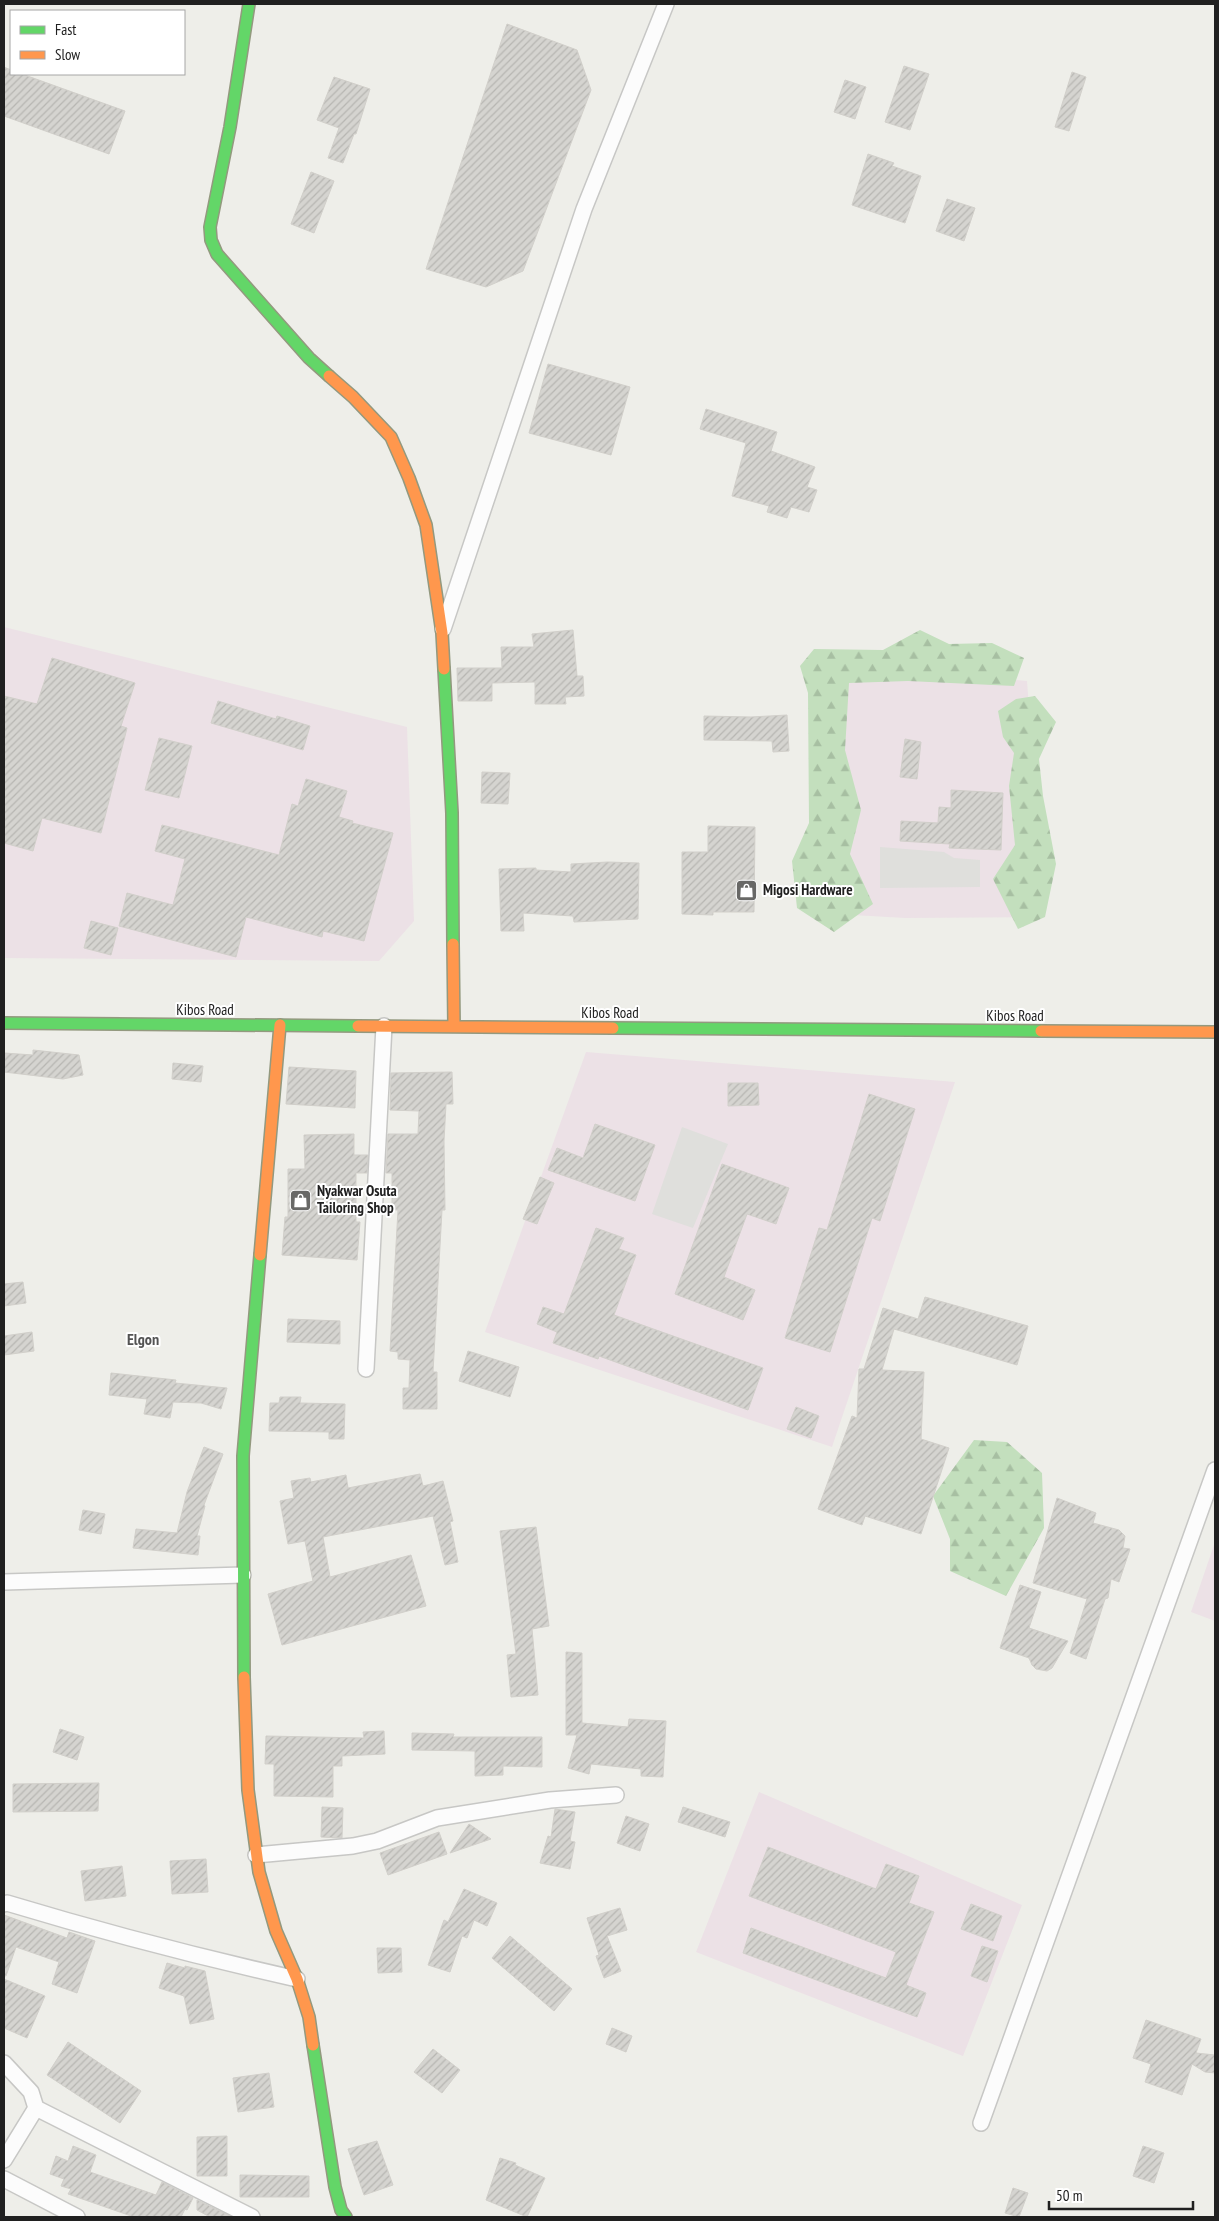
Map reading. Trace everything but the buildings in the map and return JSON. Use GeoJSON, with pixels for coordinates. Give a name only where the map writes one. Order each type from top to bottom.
{"type":"FeatureCollection","features":[{"type":"Feature","properties":{"kind":"street"},"geometry":{"type":"LineString","coordinates":[[249,4],[230,127],[210,227],[211,240],[217,254],[309,358],[353,397],[391,437],[409,478],[426,525],[442,633],[452,814],[454,1026]]}},
{"type":"Feature","properties":{"kind":"street"},"geometry":{"type":"LineString","coordinates":[[442,633],[584,209],[666,4]]}},
{"type":"Feature","properties":{"kind":"street","name":"Kibos Road"},"geometry":{"type":"LineString","coordinates":[[4,1023],[1215,1032]]}},
{"type":"Feature","properties":{"kind":"street"},"geometry":{"type":"LineString","coordinates":[[280,1025],[243,1456],[243,1574],[248,1790],[259,1872],[276,1931],[297,1979],[310,2017],[327,2144],[341,2215]]}},
{"type":"Feature","properties":{"kind":"street"},"geometry":{"type":"LineString","coordinates":[[366,1369],[384,1026]]}},
{"type":"Feature","properties":{"kind":"street"},"geometry":{"type":"LineString","coordinates":[[981,2123],[1215,1470]]}},
{"type":"Feature","properties":{"kind":"street"},"geometry":{"type":"LineString","coordinates":[[4,1582],[243,1574]]}},
{"type":"Feature","properties":{"kind":"street"},"geometry":{"type":"LineString","coordinates":[[256,1855],[353,1846],[377,1841],[436,1818],[550,1800],[616,1795]]}},
{"type":"Feature","properties":{"kind":"street"},"geometry":{"type":"LineString","coordinates":[[4,1904],[7,1903],[192,1955],[297,1979]]}},
{"type":"Feature","properties":{"kind":"street"},"geometry":{"type":"LineString","coordinates":[[4,2063],[31,2092],[36,2108],[252,2217]]}},
{"type":"Feature","properties":{"kind":"street"},"geometry":{"type":"LineString","coordinates":[[4,2160],[36,2108]]}},
{"type":"Feature","properties":{"kind":"street"},"geometry":{"type":"LineString","coordinates":[[4,2179],[77,2217]]}},
{"type":"Feature","properties":{"kind":"shaded area"},"geometry":{"type":"Polygon","coordinates":[[[4,627],[407,727],[414,921],[379,961],[4,958],[4,627]]]}},
{"type":"Feature","properties":{"kind":"shaded area"},"geometry":{"type":"Polygon","coordinates":[[[841,666],[1027,681],[1045,917],[905,918],[853,915],[841,666]]]}},
{"type":"Feature","properties":{"kind":"shaded area"},"geometry":{"type":"Polygon","coordinates":[[[880,847],[944,852],[954,858],[980,860],[980,887],[880,888],[880,847]]]}},
{"type":"Feature","properties":{"kind":"shaded area"},"geometry":{"type":"Polygon","coordinates":[[[586,1052],[955,1082],[832,1447],[485,1332],[586,1052]]]}},
{"type":"Feature","properties":{"kind":"shaded area"},"geometry":{"type":"Polygon","coordinates":[[[682,1127],[728,1144],[693,1228],[652,1214],[682,1127]]]}},
{"type":"Feature","properties":{"kind":"shaded area"},"geometry":{"type":"Polygon","coordinates":[[[1215,1542],[1215,1621],[1191,1612],[1215,1542]]]}},
{"type":"Feature","properties":{"kind":"shaded area"},"geometry":{"type":"Polygon","coordinates":[[[759,1792],[1022,1905],[963,2056],[696,1952],[759,1792]]]}},
{"type":"Feature","properties":{"kind":"green space"},"geometry":{"type":"Polygon","coordinates":[[[920,630],[949,644],[992,643],[1024,658],[1014,686],[908,681],[849,683],[845,750],[861,810],[850,854],[873,904],[834,932],[797,908],[792,861],[809,823],[808,693],[800,666],[814,649],[883,650],[920,630]]]}},
{"type":"Feature","properties":{"kind":"green space"},"geometry":{"type":"Polygon","coordinates":[[[1035,696],[1056,722],[1039,759],[1043,796],[1056,864],[1045,917],[1018,929],[993,879],[1015,845],[1009,786],[1014,753],[1003,737],[998,711],[1016,699],[1035,696]]]}},
{"type":"Feature","properties":{"kind":"green space"},"geometry":{"type":"Polygon","coordinates":[[[974,1440],[1007,1442],[1042,1473],[1044,1528],[1006,1596],[950,1571],[950,1539],[933,1496],[974,1440]]]}},
{"type":"Feature","properties":{"kind":"traffic: fast"},"geometry":{"type":"LineString","coordinates":[[249,4],[230,127],[210,227],[211,240],[217,254],[309,358],[329,376]]}},
{"type":"Feature","properties":{"kind":"traffic: fast"},"geometry":{"type":"LineString","coordinates":[[444,669],[452,813],[453,944]]}},
{"type":"Feature","properties":{"kind":"traffic: fast"},"geometry":{"type":"LineString","coordinates":[[4,1023],[358,1026]]}},
{"type":"Feature","properties":{"kind":"traffic: fast"},"geometry":{"type":"LineString","coordinates":[[613,1028],[1041,1031]]}},
{"type":"Feature","properties":{"kind":"traffic: fast"},"geometry":{"type":"LineString","coordinates":[[244,1677],[243,1456],[260,1255]]}},
{"type":"Feature","properties":{"kind":"traffic: fast"},"geometry":{"type":"LineString","coordinates":[[313,2045],[335,2187],[341,2210],[346,2217]]}},
{"type":"Feature","properties":{"kind":"traffic: slow"},"geometry":{"type":"LineString","coordinates":[[329,376],[353,397],[391,437],[409,478],[426,525],[442,633],[444,669]]}},
{"type":"Feature","properties":{"kind":"traffic: slow"},"geometry":{"type":"LineString","coordinates":[[453,944],[454,1026]]}},
{"type":"Feature","properties":{"kind":"traffic: slow"},"geometry":{"type":"LineString","coordinates":[[260,1255],[280,1025]]}},
{"type":"Feature","properties":{"kind":"traffic: slow"},"geometry":{"type":"LineString","coordinates":[[358,1026],[613,1028]]}},
{"type":"Feature","properties":{"kind":"traffic: slow"},"geometry":{"type":"LineString","coordinates":[[1041,1031],[1215,1032]]}},
{"type":"Feature","properties":{"kind":"traffic: slow"},"geometry":{"type":"LineString","coordinates":[[244,1677],[248,1790],[259,1872],[276,1931],[297,1979],[309,2017],[313,2045]]}},
{"type":"Feature","properties":{"kind":"place","name":"Migosi Hardware"},"geometry":{"type":"Point","coordinates":[747,890]}},
{"type":"Feature","properties":{"kind":"place","name":"Nyakwar Osuta Tailoring Shop"},"geometry":{"type":"Point","coordinates":[301,1200]}},
{"type":"Feature","properties":{"kind":"district","name":"Elgon"},"geometry":{"type":"Point","coordinates":[143,1339]}}]}
